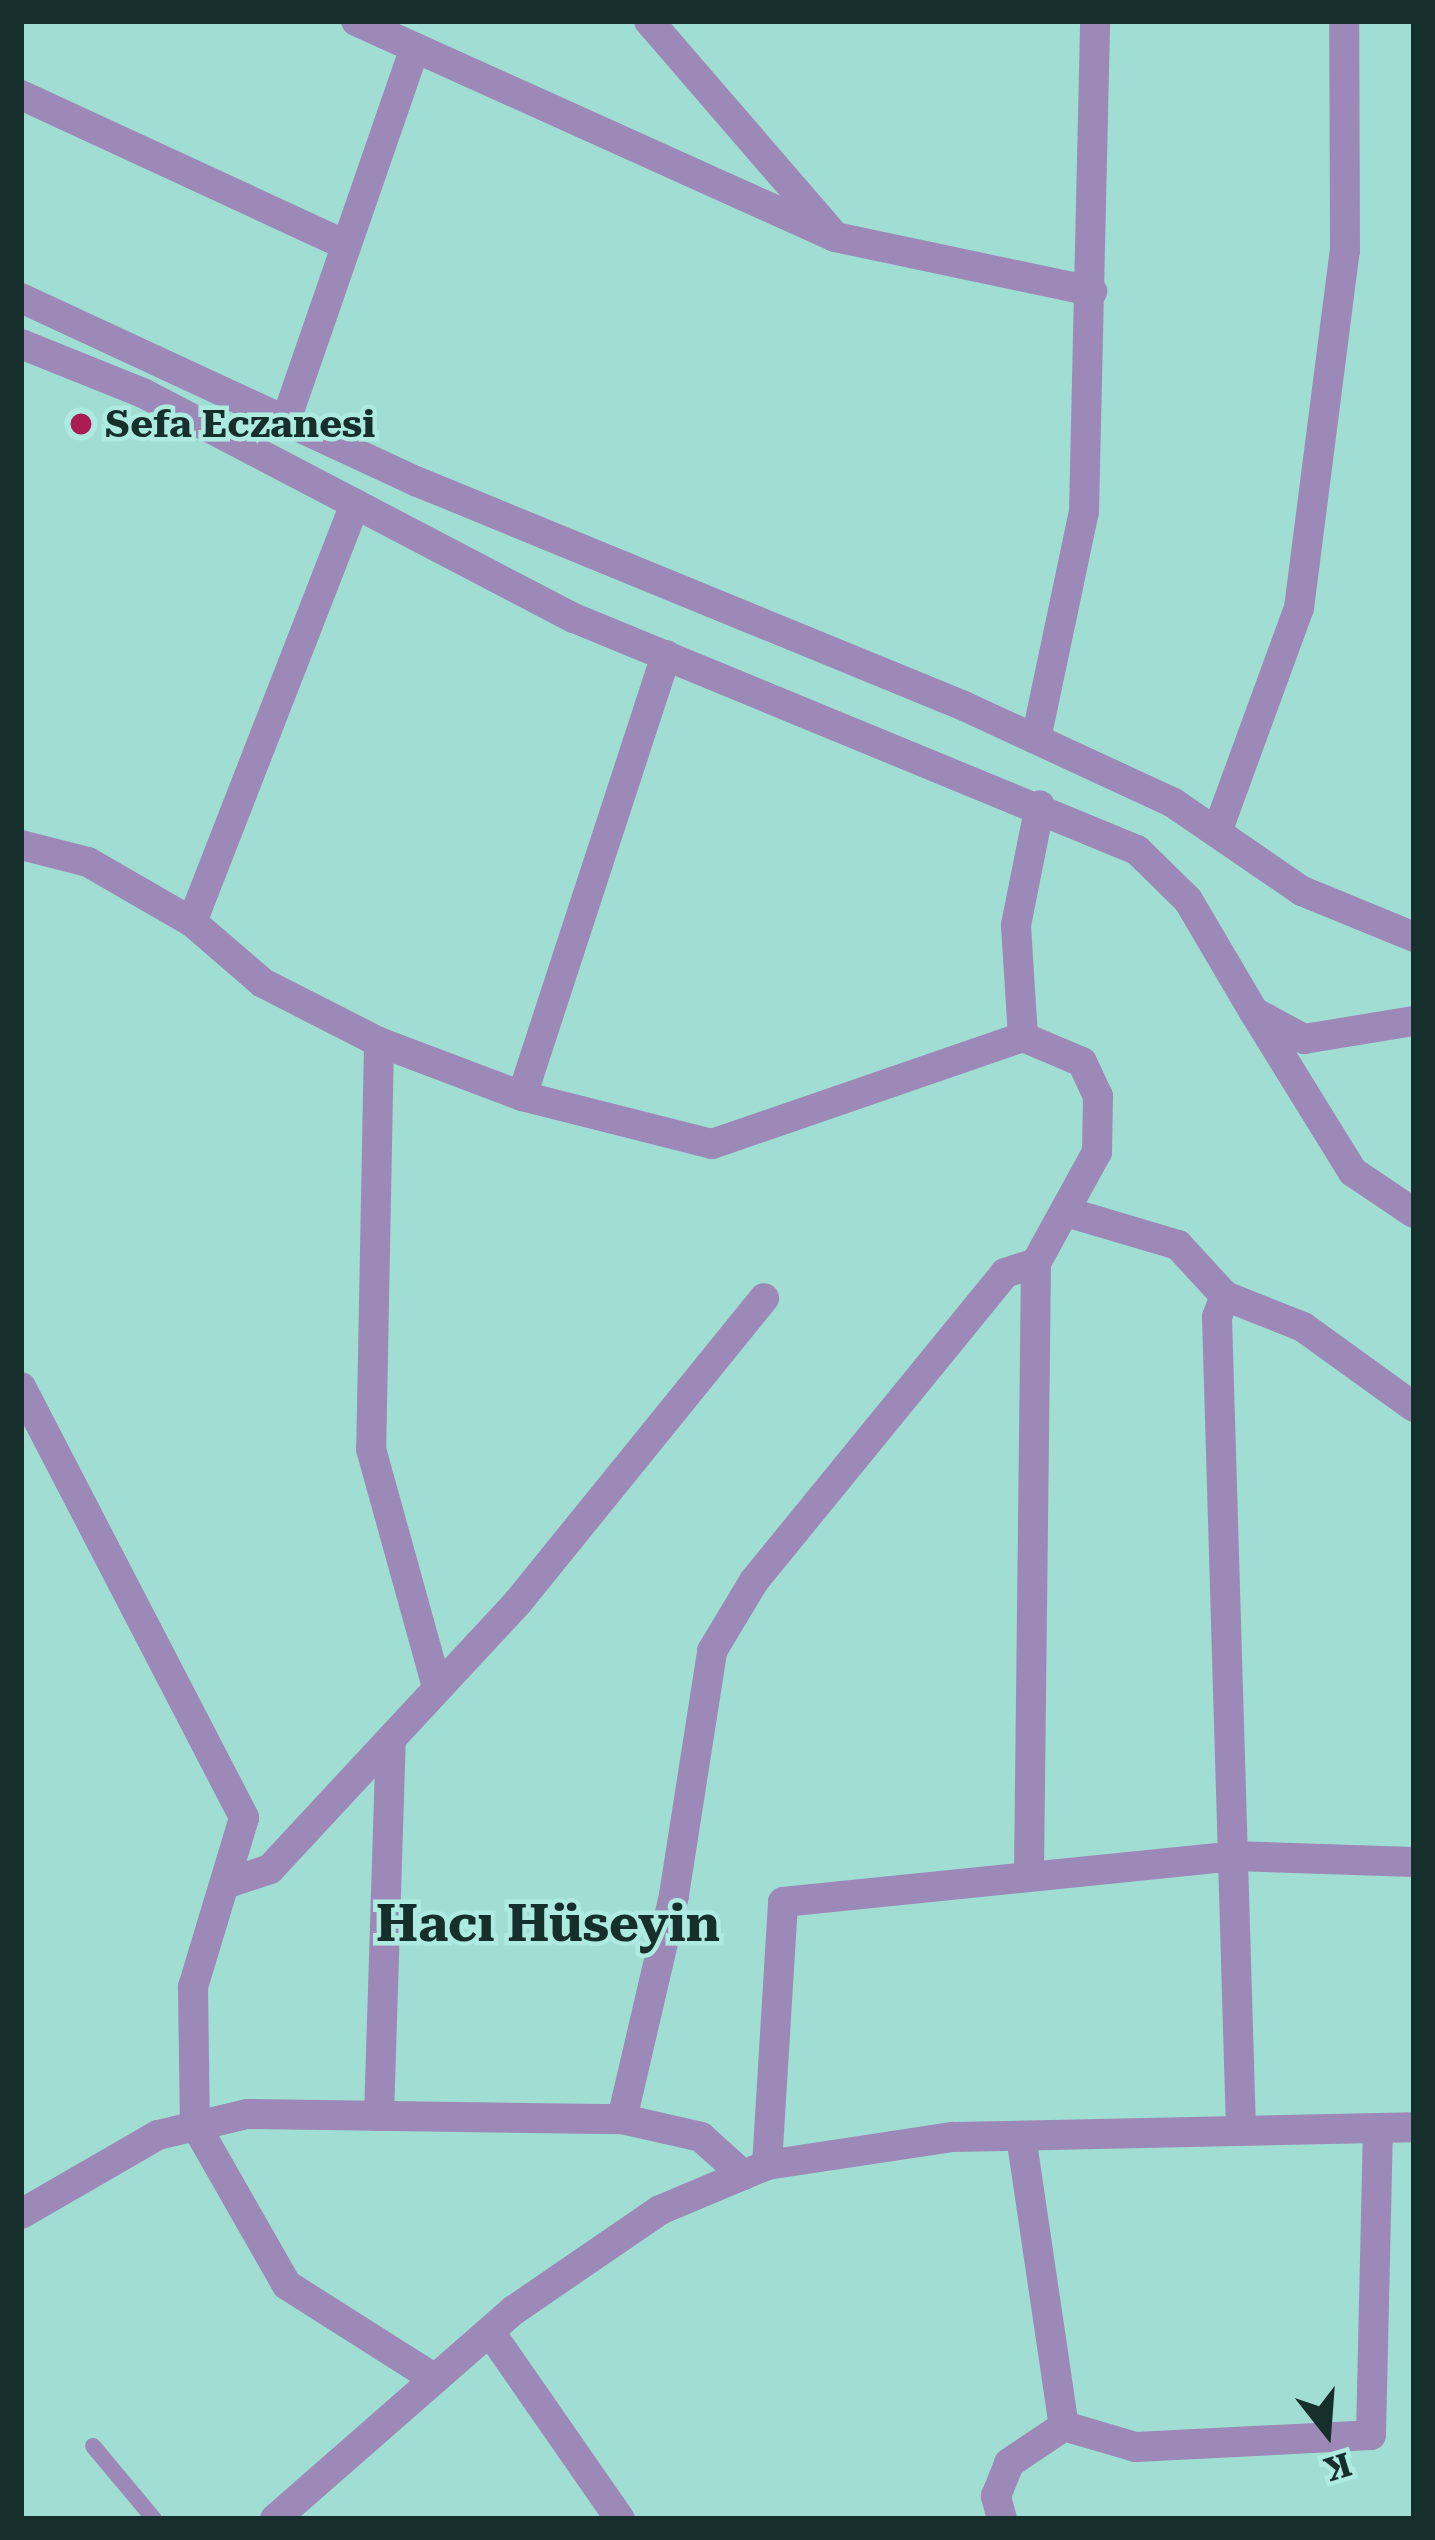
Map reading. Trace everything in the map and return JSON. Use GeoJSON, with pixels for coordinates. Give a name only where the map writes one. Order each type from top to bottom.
{"type":"FeatureCollection","features":[{"type":"Feature","properties":{"kind":"street"},"geometry":{"type":"LineString","coordinates":[[356,21],[835,237],[1092,291]]}},
{"type":"Feature","properties":{"kind":"street"},"geometry":{"type":"LineString","coordinates":[[649,21],[835,237]]}},
{"type":"Feature","properties":{"kind":"street"},"geometry":{"type":"LineString","coordinates":[[1036,739],[1084,512],[1095,21]]}},
{"type":"Feature","properties":{"kind":"street"},"geometry":{"type":"LineString","coordinates":[[1216,832],[1299,608],[1345,251],[1344,21]]}},
{"type":"Feature","properties":{"kind":"street"},"geometry":{"type":"LineString","coordinates":[[286,420],[343,244],[415,48]]}},
{"type":"Feature","properties":{"kind":"street"},"geometry":{"type":"LineString","coordinates":[[21,94],[343,244]]}},
{"type":"Feature","properties":{"kind":"street"},"geometry":{"type":"LineString","coordinates":[[21,298],[286,420],[1036,739],[1216,832],[1302,891],[1414,937]]}},
{"type":"Feature","properties":{"kind":"street"},"geometry":{"type":"LineString","coordinates":[[21,344],[142,393],[355,504],[666,655],[1040,805],[1154,867],[1188,900],[1353,1172],[1414,1213]]}},
{"type":"Feature","properties":{"kind":"street"},"geometry":{"type":"LineString","coordinates":[[192,922],[355,504]]}},
{"type":"Feature","properties":{"kind":"street"},"geometry":{"type":"LineString","coordinates":[[522,1096],[666,655]]}},
{"type":"Feature","properties":{"kind":"street"},"geometry":{"type":"LineString","coordinates":[[1023,1037],[1016,925],[1040,805]]}},
{"type":"Feature","properties":{"kind":"street"},"geometry":{"type":"LineString","coordinates":[[21,845],[88,862],[192,922],[263,983],[379,1042],[522,1096],[712,1144],[1023,1037],[1064,1048],[1093,1077],[1096,1152],[1070,1213],[1036,1263],[1029,1870]]}},
{"type":"Feature","properties":{"kind":"street"},"geometry":{"type":"LineString","coordinates":[[1254,1012],[1304,1039],[1414,1021]]}},
{"type":"Feature","properties":{"kind":"street"},"geometry":{"type":"LineString","coordinates":[[379,1042],[371,1449],[437,1687]]}},
{"type":"Feature","properties":{"kind":"street"},"geometry":{"type":"LineString","coordinates":[[1070,1213],[1178,1245],[1225,1297],[1303,1327],[1414,1407]]}},
{"type":"Feature","properties":{"kind":"street"},"geometry":{"type":"LineString","coordinates":[[622,2119],[674,1895],[712,1651],[754,1581],[1005,1273],[1036,1263]]}},
{"type":"Feature","properties":{"kind":"street"},"geometry":{"type":"LineString","coordinates":[[1225,1297],[1217,1317],[1241,2131]]}},
{"type":"Feature","properties":{"kind":"street"},"geometry":{"type":"LineString","coordinates":[[225,1884],[270,1868],[391,1739],[615,1489],[764,1298]]}},
{"type":"Feature","properties":{"kind":"street"},"geometry":{"type":"LineString","coordinates":[[21,1388],[244,1818],[193,1988],[195,2124],[287,2285],[435,2379]]}},
{"type":"Feature","properties":{"kind":"street"},"geometry":{"type":"LineString","coordinates":[[21,1449],[55,1446]]}},
{"type":"Feature","properties":{"kind":"street"},"geometry":{"type":"LineString","coordinates":[[380,2116],[391,1739]]}},
{"type":"Feature","properties":{"kind":"street"},"geometry":{"type":"LineString","coordinates":[[755,2170],[783,1902],[1029,1870],[1234,1856],[1414,1862]]}},
{"type":"Feature","properties":{"kind":"street"},"geometry":{"type":"LineString","coordinates":[[21,2214],[195,2124],[380,2116],[622,2119],[701,2137],[755,2170]]}},
{"type":"Feature","properties":{"kind":"street"},"geometry":{"type":"LineString","coordinates":[[275,2519],[490,2332],[660,2210],[755,2170],[1022,2136],[1414,2127]]}},
{"type":"Feature","properties":{"kind":"street"},"geometry":{"type":"LineString","coordinates":[[1064,2426],[1136,2447],[1372,2435],[1378,2128]]}},
{"type":"Feature","properties":{"kind":"street"},"geometry":{"type":"LineString","coordinates":[[1022,2136],[1064,2426]]}},
{"type":"Feature","properties":{"kind":"street"},"geometry":{"type":"LineString","coordinates":[[490,2332],[620,2519]]}},
{"type":"Feature","properties":{"kind":"street"},"geometry":{"type":"LineString","coordinates":[[1002,2519],[996,2496],[1009,2463],[1064,2426]]}},
{"type":"Feature","properties":{"kind":"lane"},"geometry":{"type":"LineString","coordinates":[[93,2446],[154,2519]]}},
{"type":"Feature","properties":{"kind":"place","name":"Sefa Eczanesi"},"geometry":{"type":"Point","coordinates":[81,424]}},
{"type":"Feature","properties":{"kind":"district","name":"Hacı Hüseyin"},"geometry":{"type":"Point","coordinates":[548,1924]}}]}
